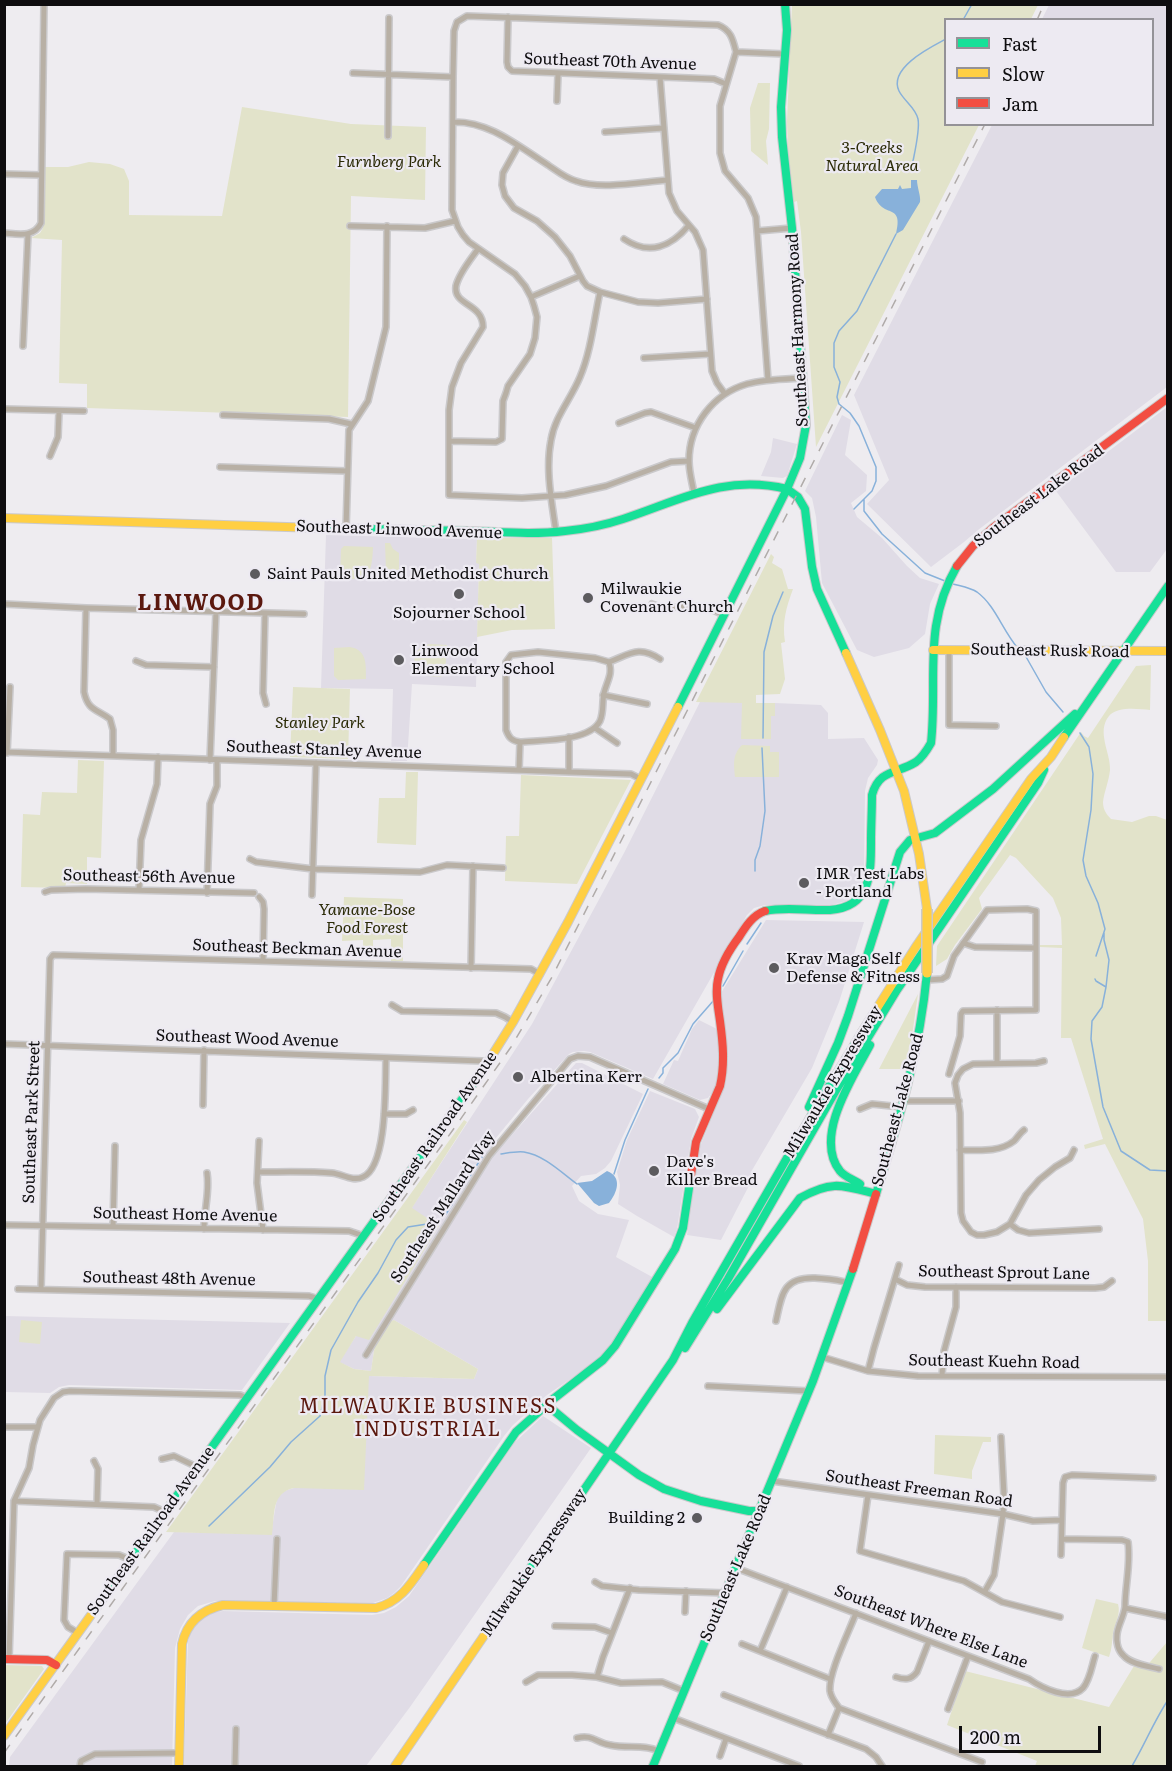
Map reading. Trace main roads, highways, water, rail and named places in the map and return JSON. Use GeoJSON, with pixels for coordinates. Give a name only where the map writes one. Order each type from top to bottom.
{"type":"FeatureCollection","features":[{"type":"Feature","properties":{"kind":"main road","name":"Southeast Harmony Road"},"geometry":{"type":"LineString","coordinates":[[785,4],[787,23],[781,127],[792,228],[806,413],[804,442],[787,489]]}},
{"type":"Feature","properties":{"kind":"main road","name":"Southeast Lake Road"},"geometry":{"type":"LineString","coordinates":[[653,1767],[822,1357],[848,1283],[917,1049],[927,976],[927,909],[916,838],[897,771],[921,759],[931,743],[933,650],[936,616],[944,589],[955,568],[977,541],[994,526],[1167,398]]}},
{"type":"Feature","properties":{"kind":"main road","name":"Southeast Linwood Avenue"},"geometry":{"type":"LineString","coordinates":[[4,518],[526,534],[556,532],[610,523],[711,488],[770,484],[787,489]]}},
{"type":"Feature","properties":{"kind":"main road","name":"Southeast Railroad Avenue"},"geometry":{"type":"LineString","coordinates":[[4,1736],[488,1063],[540,974],[787,489]]}},
{"type":"Feature","properties":{"kind":"main road"},"geometry":{"type":"LineString","coordinates":[[179,1767],[182,1644],[187,1626],[197,1615],[212,1607],[232,1605],[370,1609],[390,1607],[410,1585],[513,1436],[528,1420],[607,1357],[677,1245],[683,1228],[694,1150],[700,1130],[720,1086],[723,1072],[723,1043],[717,986],[719,972],[749,923],[763,911],[839,909],[851,904],[868,884],[874,786],[880,777],[897,771],[817,589],[805,509],[798,497],[787,489]]}},
{"type":"Feature","properties":{"kind":"main road","name":"Milwaukie Expressway"},"geometry":{"type":"LineString","coordinates":[[395,1767],[673,1360],[782,1167],[900,971],[1031,779],[1051,757],[1124,652],[1167,586]]}},
{"type":"Feature","properties":{"kind":"main road","name":"Southeast Rusk Road"},"geometry":{"type":"LineString","coordinates":[[933,650],[1167,651]]}},
{"type":"Feature","properties":{"kind":"main road"},"geometry":{"type":"LineString","coordinates":[[782,1167],[838,1043],[897,858],[908,841],[935,833],[993,789],[1089,702]]}},
{"type":"Feature","properties":{"kind":"main road","name":"Milwaukie Expressway"},"geometry":{"type":"LineString","coordinates":[[673,1360],[689,1344],[897,990],[1038,783],[1051,757]]}},
{"type":"Feature","properties":{"kind":"main road"},"geometry":{"type":"LineString","coordinates":[[876,1192],[842,1175],[831,1155],[831,1138],[834,1121],[840,1107],[897,990]]}},
{"type":"Feature","properties":{"kind":"main road"},"geometry":{"type":"LineString","coordinates":[[689,1344],[708,1322],[800,1198],[816,1189],[832,1185],[876,1192]]}},
{"type":"Feature","properties":{"kind":"main road"},"geometry":{"type":"LineString","coordinates":[[547,1405],[561,1419],[651,1482],[671,1492],[724,1506],[760,1511]]}},
{"type":"Feature","properties":{"kind":"main road"},"geometry":{"type":"LineString","coordinates":[[7,1659],[46,1660],[56,1665]]}},
{"type":"Feature","properties":{"kind":"water"},"geometry":{"type":"Polygon","coordinates":[[[911,180],[917,180],[920,202],[903,230],[896,234],[898,224],[895,214],[883,208],[875,197],[882,189],[898,189],[900,185],[902,189],[911,188],[911,180]]]}},
{"type":"Feature","properties":{"kind":"water"},"geometry":{"type":"Polygon","coordinates":[[[607,1171],[615,1177],[617,1186],[609,1203],[599,1206],[577,1183],[592,1181],[607,1171]]]}},
{"type":"Feature","properties":{"kind":"waterway"},"geometry":{"type":"LineString","coordinates":[[964,18],[972,4]]}},
{"type":"Feature","properties":{"kind":"waterway"},"geometry":{"type":"LineString","coordinates":[[913,161],[918,119],[915,111],[899,91],[897,82],[900,74],[913,59],[944,40]]}},
{"type":"Feature","properties":{"kind":"waterway"},"geometry":{"type":"LineString","coordinates":[[854,509],[872,491],[876,481],[876,467],[859,426],[850,413],[839,404],[837,397],[840,382],[834,367],[834,343],[839,331],[857,311],[896,234]]}},
{"type":"Feature","properties":{"kind":"waterway"},"geometry":{"type":"LineString","coordinates":[[864,499],[864,511],[882,534],[925,573],[945,581]]}},
{"type":"Feature","properties":{"kind":"waterway"},"geometry":{"type":"LineString","coordinates":[[950,583],[974,590],[983,597],[1017,647]]}},
{"type":"Feature","properties":{"kind":"waterway"},"geometry":{"type":"LineString","coordinates":[[763,738],[764,652],[773,616],[783,592]]}},
{"type":"Feature","properties":{"kind":"waterway"},"geometry":{"type":"LineString","coordinates":[[1025,655],[1046,692],[1063,712]]}},
{"type":"Feature","properties":{"kind":"waterway"},"geometry":{"type":"LineString","coordinates":[[1080,733],[1089,747],[1093,774],[1091,810],[1083,860],[1086,876],[1098,903],[1105,929],[1096,956]]}},
{"type":"Feature","properties":{"kind":"waterway"},"geometry":{"type":"LineString","coordinates":[[755,871],[755,860],[760,846],[765,811],[762,748]]}},
{"type":"Feature","properties":{"kind":"waterway"},"geometry":{"type":"LineString","coordinates":[[747,944],[761,923]]}},
{"type":"Feature","properties":{"kind":"waterway"},"geometry":{"type":"LineString","coordinates":[[1104,933],[1109,960],[1106,987]]}},
{"type":"Feature","properties":{"kind":"waterway"},"geometry":{"type":"LineString","coordinates":[[723,986],[743,951]]}},
{"type":"Feature","properties":{"kind":"waterway"},"geometry":{"type":"LineString","coordinates":[[1095,979],[1106,987],[1102,1007],[1092,1021],[1091,1039],[1103,1107],[1121,1151],[1150,1170],[1168,1171]]}},
{"type":"Feature","properties":{"kind":"waterway"},"geometry":{"type":"LineString","coordinates":[[659,1078],[663,1073],[663,1068],[678,1053],[693,1024],[714,1000]]}},
{"type":"Feature","properties":{"kind":"waterway"},"geometry":{"type":"LineString","coordinates":[[614,1174],[625,1140],[648,1089]]}},
{"type":"Feature","properties":{"kind":"waterway"},"geometry":{"type":"LineString","coordinates":[[501,1154],[524,1152],[539,1157],[577,1184]]}},
{"type":"Feature","properties":{"kind":"waterway"},"geometry":{"type":"LineString","coordinates":[[446,1214],[482,1157]]}},
{"type":"Feature","properties":{"kind":"waterway"},"geometry":{"type":"LineString","coordinates":[[209,1526],[270,1467],[291,1442],[320,1416],[331,1350],[396,1240],[408,1227],[427,1224],[436,1226]]}},
{"type":"Feature","properties":{"kind":"waterway"},"geometry":{"type":"LineString","coordinates":[[1132,1766],[1168,1700]]}},
{"type":"Feature","properties":{"kind":"railway"},"geometry":{"type":"LineString","coordinates":[[1038,18],[1044,4]]}},
{"type":"Feature","properties":{"kind":"railway"},"geometry":{"type":"LineString","coordinates":[[4,1753],[511,1047],[552,977],[984,126]]}},
{"type":"Feature","properties":{"kind":"place","name":"Saint Pauls United Methodist Church"},"geometry":{"type":"Point","coordinates":[255,574]}},
{"type":"Feature","properties":{"kind":"place","name":"Sojourner School"},"geometry":{"type":"Point","coordinates":[459,594]}},
{"type":"Feature","properties":{"kind":"place","name":"Milwaukie Covenant Church"},"geometry":{"type":"Point","coordinates":[588,598]}},
{"type":"Feature","properties":{"kind":"place","name":"Linwood Elementary School"},"geometry":{"type":"Point","coordinates":[399,660]}},
{"type":"Feature","properties":{"kind":"place","name":"IMR Test Labs - Portland"},"geometry":{"type":"Point","coordinates":[804,883]}},
{"type":"Feature","properties":{"kind":"place","name":"Krav Maga Self Defense & Fitness"},"geometry":{"type":"Point","coordinates":[774,968]}},
{"type":"Feature","properties":{"kind":"place","name":"Albertina Kerr"},"geometry":{"type":"Point","coordinates":[518,1077]}},
{"type":"Feature","properties":{"kind":"place","name":"Dave's Killer Bread"},"geometry":{"type":"Point","coordinates":[654,1171]}},
{"type":"Feature","properties":{"kind":"place","name":"Building 2"},"geometry":{"type":"Point","coordinates":[697,1518]}},
{"type":"Feature","properties":{"kind":"district","name":"LINWOOD"},"geometry":{"type":"Point","coordinates":[201,604]}},
{"type":"Feature","properties":{"kind":"district","name":"MILWAUKIE BUSINESS INDUSTRIAL"},"geometry":{"type":"Point","coordinates":[428,1418]}},
{"type":"Feature","properties":{"kind":"park label","name":"3-Creeks Natural Area"},"geometry":{"type":"Point","coordinates":[872,157]}},
{"type":"Feature","properties":{"kind":"park label","name":"Furnberg Park"},"geometry":{"type":"Point","coordinates":[389,162]}},
{"type":"Feature","properties":{"kind":"park label","name":"Stanley Park"},"geometry":{"type":"Point","coordinates":[320,723]}},
{"type":"Feature","properties":{"kind":"park label","name":"Yamane-Bose Food Forest"},"geometry":{"type":"Point","coordinates":[367,919]}}]}
